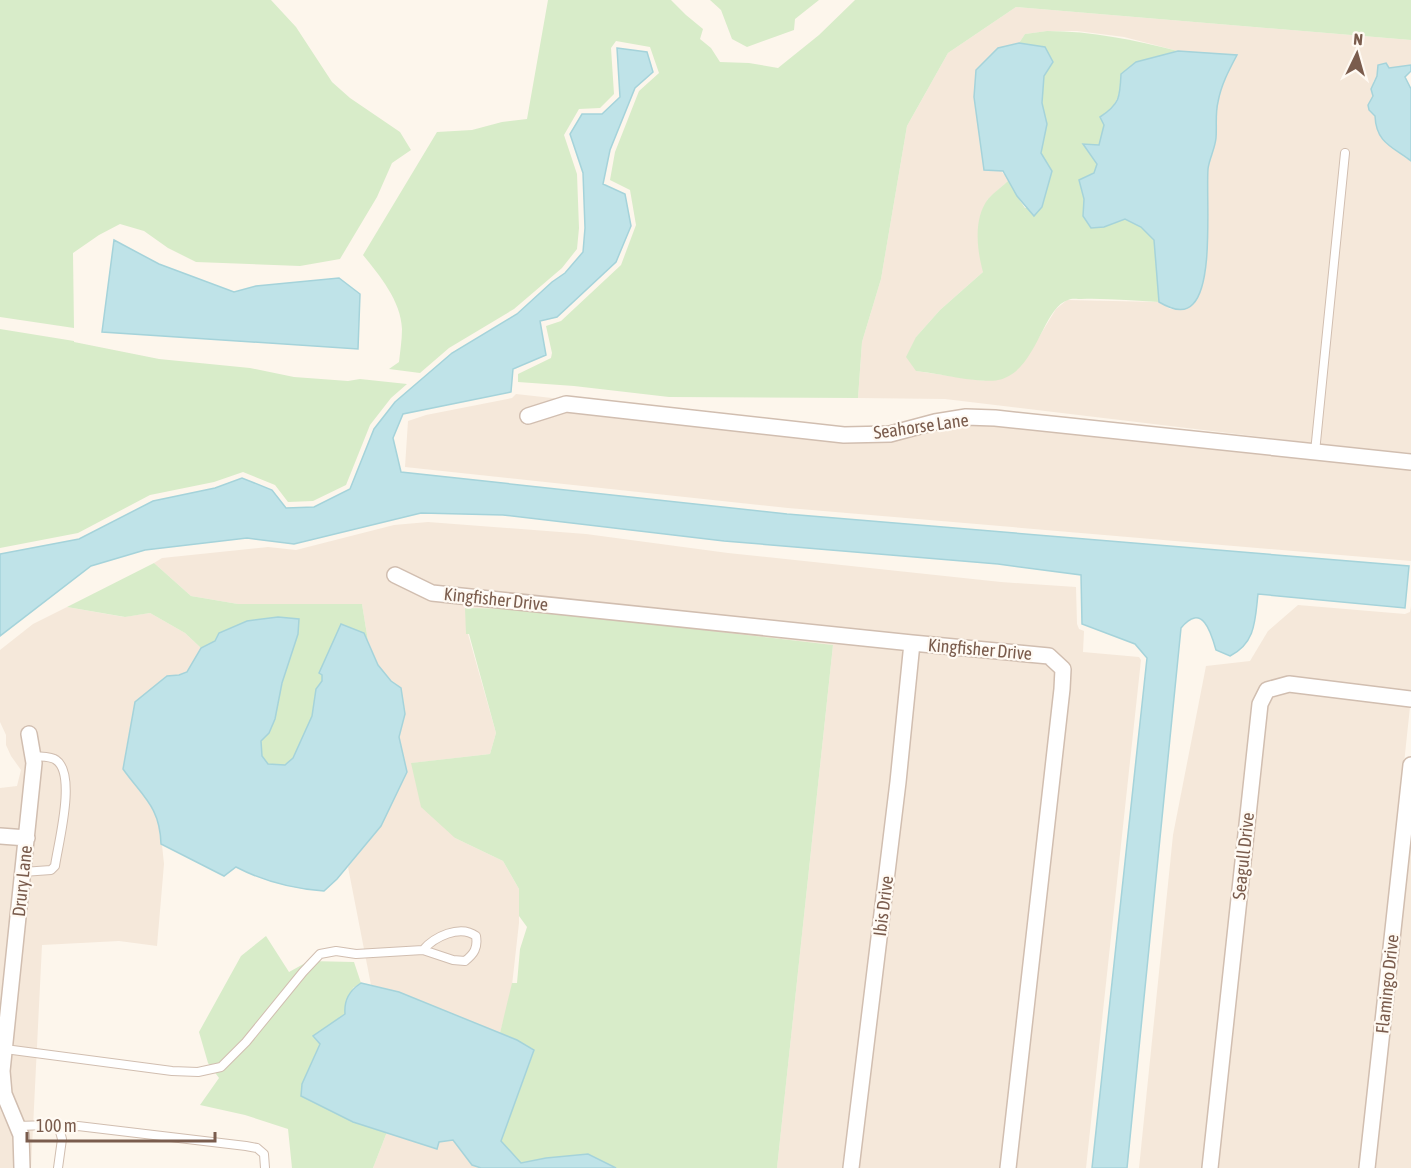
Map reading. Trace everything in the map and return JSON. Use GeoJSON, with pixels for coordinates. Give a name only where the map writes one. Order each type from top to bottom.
{"type":"FeatureCollection","features":[{"type":"Feature","properties":{"kind":"street","name":"Seahorse Lane"},"geometry":{"type":"LineString","coordinates":[[528,416],[566,404],[844,435],[890,434],[935,422],[966,417],[995,418],[1411,462]]}},
{"type":"Feature","properties":{"kind":"street","name":"Kingfisher Drive"},"geometry":{"type":"LineString","coordinates":[[395,575],[432,593],[1049,656],[1063,669],[1008,1168]]}},
{"type":"Feature","properties":{"kind":"street","name":"Ibis Drive"},"geometry":{"type":"LineString","coordinates":[[851,1168],[898,782],[912,643]]}},
{"type":"Feature","properties":{"kind":"street","name":"Seagull Drive"},"geometry":{"type":"LineString","coordinates":[[1210,1168],[1260,704],[1267,690],[1289,684],[1411,699]]}},
{"type":"Feature","properties":{"kind":"street","name":"Drury Lane"},"geometry":{"type":"LineString","coordinates":[[22,1168],[22,1144],[2,1084],[4,1015],[23,872],[34,763],[29,734]]}},
{"type":"Feature","properties":{"kind":"street","name":"Flamingo Drive"},"geometry":{"type":"LineString","coordinates":[[1367,1168],[1411,765]]}},
{"type":"Feature","properties":{"kind":"street"},"geometry":{"type":"LineString","coordinates":[[0,836],[27,838]]}},
{"type":"Feature","properties":{"kind":"lane"},"geometry":{"type":"LineString","coordinates":[[1315,452],[1345,153]]}},
{"type":"Feature","properties":{"kind":"lane"},"geometry":{"type":"LineString","coordinates":[[23,872],[51,870],[55,866],[67,788],[64,770],[59,762],[55,759],[33,756]]}},
{"type":"Feature","properties":{"kind":"lane"},"geometry":{"type":"LineString","coordinates":[[4,1049],[172,1071],[198,1072],[221,1067],[246,1042],[320,954],[336,951],[356,954],[423,950],[453,960],[465,961],[473,955],[477,944],[476,936],[470,931],[458,931],[431,941],[423,950]]}},
{"type":"Feature","properties":{"kind":"lane"},"geometry":{"type":"LineString","coordinates":[[17,1126],[50,1125],[59,1128],[78,1126],[246,1146],[257,1148],[264,1154],[265,1168]]}},
{"type":"Feature","properties":{"kind":"lane"},"geometry":{"type":"LineString","coordinates":[[58,1168],[62,1139],[62,1131],[59,1128]]}},
{"type":"Feature","properties":{"kind":"shaded area"},"geometry":{"type":"Polygon","coordinates":[[[1016,7],[1411,40],[1411,65],[1388,68],[1377,76],[1373,82],[1373,96],[1369,110],[1376,116],[1376,127],[1403,156],[1411,161],[1411,453],[945,399],[858,398],[862,342],[881,279],[907,126],[948,53],[1016,7]],[[1077,31],[1025,34],[1019,43],[998,48],[980,127],[981,148],[1009,180],[987,200],[983,272],[940,310],[916,337],[916,371],[984,381],[1025,360],[1056,309],[1067,300],[1159,302],[1170,309],[1186,309],[1208,235],[1208,167],[1216,140],[1217,103],[1236,55],[1178,51],[1124,37],[1077,31]]]}},
{"type":"Feature","properties":{"kind":"shaded area"},"geometry":{"type":"Polygon","coordinates":[[[516,394],[561,399],[521,411],[524,425],[567,412],[844,442],[966,424],[1411,469],[1411,561],[788,508],[405,467],[408,421],[426,415],[512,398],[516,394]]]}},
{"type":"Feature","properties":{"kind":"shaded area"},"geometry":{"type":"Polygon","coordinates":[[[428,522],[586,534],[728,553],[1001,582],[1076,587],[1077,624],[1079,629],[1084,631],[1083,652],[1139,657],[1141,660],[1086,1168],[1014,1168],[1068,664],[1050,648],[912,636],[434,586],[392,566],[387,579],[431,600],[522,609],[466,608],[466,634],[468,634],[496,733],[490,754],[412,763],[455,838],[503,861],[519,889],[519,923],[511,994],[500,1033],[399,992],[371,985],[348,867],[381,826],[407,772],[399,737],[405,714],[401,689],[378,665],[368,641],[362,604],[238,604],[191,596],[154,563],[162,558],[268,547],[296,550],[394,525],[428,522]]]}},
{"type":"Feature","properties":{"kind":"shaded area"},"geometry":{"type":"Polygon","coordinates":[[[1298,605],[1405,614],[1410,612],[1411,606],[1411,692],[1266,683],[1203,1168],[1139,1168],[1173,835],[1206,666],[1250,661],[1268,631],[1298,605]]]}},
{"type":"Feature","properties":{"kind":"shaded area"},"geometry":{"type":"Polygon","coordinates":[[[67,607],[124,617],[150,613],[185,633],[201,648],[187,672],[166,676],[136,702],[123,769],[151,803],[160,826],[164,864],[157,946],[119,941],[42,945],[31,1168],[29,1168],[27,1134],[10,1093],[9,1071],[41,763],[34,726],[22,729],[28,763],[21,830],[0,829],[0,788],[17,786],[21,770],[6,745],[6,735],[0,722],[0,650],[33,624],[67,607]]]}},
{"type":"Feature","properties":{"kind":"shaded area"},"geometry":{"type":"Polygon","coordinates":[[[543,612],[904,650],[891,781],[845,1168],[777,1168],[833,645],[543,612]]]}},
{"type":"Feature","properties":{"kind":"shaded area"},"geometry":{"type":"Polygon","coordinates":[[[917,651],[1047,663],[1056,672],[1001,1168],[858,1168],[917,651]]]}},
{"type":"Feature","properties":{"kind":"shaded area"},"geometry":{"type":"Polygon","coordinates":[[[1289,692],[1410,707],[1361,1168],[1216,1168],[1266,706],[1271,696],[1289,692]]]}},
{"type":"Feature","properties":{"kind":"shaded area"},"geometry":{"type":"Polygon","coordinates":[[[1411,827],[1411,1168],[1374,1168],[1411,827]]]}},
{"type":"Feature","properties":{"kind":"shaded area"},"geometry":{"type":"Polygon","coordinates":[[[0,843],[20,845],[2,1007],[0,1007],[0,843]]]}},
{"type":"Feature","properties":{"kind":"shaded area"},"geometry":{"type":"Polygon","coordinates":[[[0,1103],[15,1138],[16,1168],[0,1168],[0,1103]]]}},
{"type":"Feature","properties":{"kind":"shaded area"},"geometry":{"type":"Polygon","coordinates":[[[387,1132],[437,1149],[439,1142],[453,1140],[472,1165],[481,1168],[373,1168],[387,1132]]]}},
{"type":"Feature","properties":{"kind":"green space"},"geometry":{"type":"Polygon","coordinates":[[[0,0],[271,0],[296,27],[332,82],[350,98],[400,132],[411,150],[392,163],[377,197],[340,259],[300,266],[196,262],[168,248],[144,231],[120,224],[73,253],[74,328],[0,317],[0,0]]]}},
{"type":"Feature","properties":{"kind":"green space"},"geometry":{"type":"Polygon","coordinates":[[[548,0],[671,0],[703,29],[700,39],[711,48],[720,62],[749,63],[778,68],[819,35],[855,0],[1411,0],[1411,40],[1016,7],[948,53],[907,126],[881,279],[862,342],[858,398],[669,397],[518,382],[518,374],[551,358],[546,326],[561,321],[621,265],[636,225],[630,190],[610,180],[615,152],[639,91],[659,73],[650,47],[616,41],[611,48],[614,94],[600,108],[579,109],[564,135],[577,174],[579,228],[577,249],[562,268],[514,309],[449,348],[420,373],[389,369],[399,362],[401,319],[394,299],[363,255],[437,132],[472,130],[502,122],[527,119],[548,0]]]}},
{"type":"Feature","properties":{"kind":"green space"},"geometry":{"type":"Polygon","coordinates":[[[710,0],[819,0],[795,19],[794,30],[747,47],[732,39],[721,10],[710,0]]]}},
{"type":"Feature","properties":{"kind":"green space"},"geometry":{"type":"Polygon","coordinates":[[[1047,31],[1113,37],[1178,51],[1136,62],[1122,74],[1120,93],[1104,125],[1099,145],[1084,144],[1097,164],[1094,173],[1079,180],[1084,199],[1083,216],[1104,227],[1125,219],[1141,227],[1154,240],[1159,302],[1068,300],[1059,305],[1022,365],[1011,375],[998,380],[970,379],[916,371],[906,357],[916,337],[940,310],[983,272],[978,245],[978,225],[988,199],[1009,180],[1025,208],[1042,207],[1052,171],[1041,153],[1047,124],[1042,103],[1044,76],[1053,62],[1045,47],[1019,43],[1025,34],[1047,31]]]}},
{"type":"Feature","properties":{"kind":"green space"},"geometry":{"type":"Polygon","coordinates":[[[0,329],[74,341],[159,359],[250,368],[294,377],[348,381],[360,379],[407,384],[391,398],[370,425],[346,485],[313,501],[288,502],[275,485],[243,472],[214,482],[150,495],[78,533],[0,548],[0,329]]]}},
{"type":"Feature","properties":{"kind":"green space"},"geometry":{"type":"Polygon","coordinates":[[[154,563],[191,596],[238,604],[362,604],[368,641],[364,633],[330,650],[319,673],[322,675],[322,681],[316,689],[312,716],[293,758],[285,765],[268,764],[262,756],[261,741],[273,721],[298,634],[278,617],[201,648],[185,633],[150,613],[125,617],[67,607],[154,563]]]}},
{"type":"Feature","properties":{"kind":"green space"},"geometry":{"type":"Polygon","coordinates":[[[465,608],[522,609],[833,645],[777,1168],[616,1168],[588,1154],[521,1163],[501,1141],[534,1051],[500,1033],[512,983],[517,983],[520,949],[527,927],[519,916],[519,889],[503,861],[455,838],[421,807],[411,763],[490,754],[496,733],[469,634],[466,634],[465,608]]]}},
{"type":"Feature","properties":{"kind":"green space"},"geometry":{"type":"Polygon","coordinates":[[[266,936],[289,972],[309,961],[354,962],[361,983],[353,988],[345,1014],[313,1036],[320,1043],[302,1084],[301,1095],[353,1122],[387,1132],[373,1168],[292,1168],[288,1129],[245,1115],[200,1105],[219,1078],[208,1063],[199,1032],[241,956],[266,936]]]}},
{"type":"Feature","properties":{"kind":"water"},"geometry":{"type":"Polygon","coordinates":[[[1019,43],[1045,47],[1053,62],[1044,76],[1042,103],[1047,124],[1041,153],[1052,171],[1042,207],[1034,216],[1017,196],[1003,171],[984,170],[974,97],[976,70],[998,48],[1019,43]]]}},
{"type":"Feature","properties":{"kind":"water"},"geometry":{"type":"Polygon","coordinates":[[[617,48],[647,52],[653,72],[635,88],[610,150],[603,184],[625,194],[631,226],[616,262],[557,317],[540,321],[546,355],[513,369],[511,392],[403,414],[393,438],[401,472],[787,514],[1409,566],[1405,608],[1258,594],[1253,630],[1239,651],[1230,656],[1216,650],[1208,628],[1200,619],[1195,618],[1188,621],[1181,628],[1127,1168],[1092,1168],[1147,658],[1135,644],[1082,624],[1081,575],[998,564],[724,541],[503,515],[421,513],[294,544],[247,538],[145,550],[91,566],[0,636],[0,554],[79,539],[153,501],[215,488],[242,478],[272,490],[286,508],[314,507],[350,489],[374,429],[395,402],[452,353],[517,314],[565,273],[583,252],[585,228],[583,173],[570,134],[582,114],[602,114],[620,97],[617,48]]]}},
{"type":"Feature","properties":{"kind":"water"},"geometry":{"type":"Polygon","coordinates":[[[1178,51],[1237,55],[1223,84],[1217,106],[1215,142],[1208,169],[1208,240],[1204,278],[1200,293],[1193,304],[1185,309],[1172,308],[1159,302],[1154,240],[1141,227],[1125,219],[1104,227],[1091,228],[1083,216],[1084,199],[1079,180],[1094,173],[1097,164],[1083,144],[1099,145],[1104,125],[1100,117],[1112,108],[1118,99],[1121,74],[1136,62],[1178,51]]]}},
{"type":"Feature","properties":{"kind":"water"},"geometry":{"type":"Polygon","coordinates":[[[1386,63],[1389,68],[1411,65],[1411,71],[1405,77],[1411,89],[1411,161],[1382,138],[1375,116],[1369,110],[1368,105],[1373,96],[1371,89],[1377,76],[1378,65],[1386,63]]]}},
{"type":"Feature","properties":{"kind":"water"},"geometry":{"type":"Polygon","coordinates":[[[114,240],[159,264],[234,292],[256,286],[339,278],[360,294],[358,349],[102,332],[114,240]]]}},
{"type":"Feature","properties":{"kind":"water"},"geometry":{"type":"Polygon","coordinates":[[[278,617],[299,619],[298,634],[282,683],[275,719],[269,733],[261,741],[262,756],[268,764],[285,765],[293,758],[312,716],[316,689],[322,681],[322,675],[319,673],[341,624],[364,633],[378,665],[391,681],[401,688],[405,714],[399,737],[407,772],[381,826],[337,879],[324,891],[279,884],[236,867],[224,876],[161,844],[154,811],[123,769],[135,702],[167,676],[187,672],[201,648],[215,641],[219,633],[247,621],[278,617]]]}},
{"type":"Feature","properties":{"kind":"water"},"geometry":{"type":"Polygon","coordinates":[[[361,983],[399,992],[517,1040],[534,1050],[501,1141],[521,1163],[588,1154],[616,1168],[481,1168],[472,1165],[453,1140],[439,1142],[437,1149],[353,1122],[301,1096],[302,1084],[320,1044],[313,1036],[345,1014],[348,996],[361,983]]]}}]}
